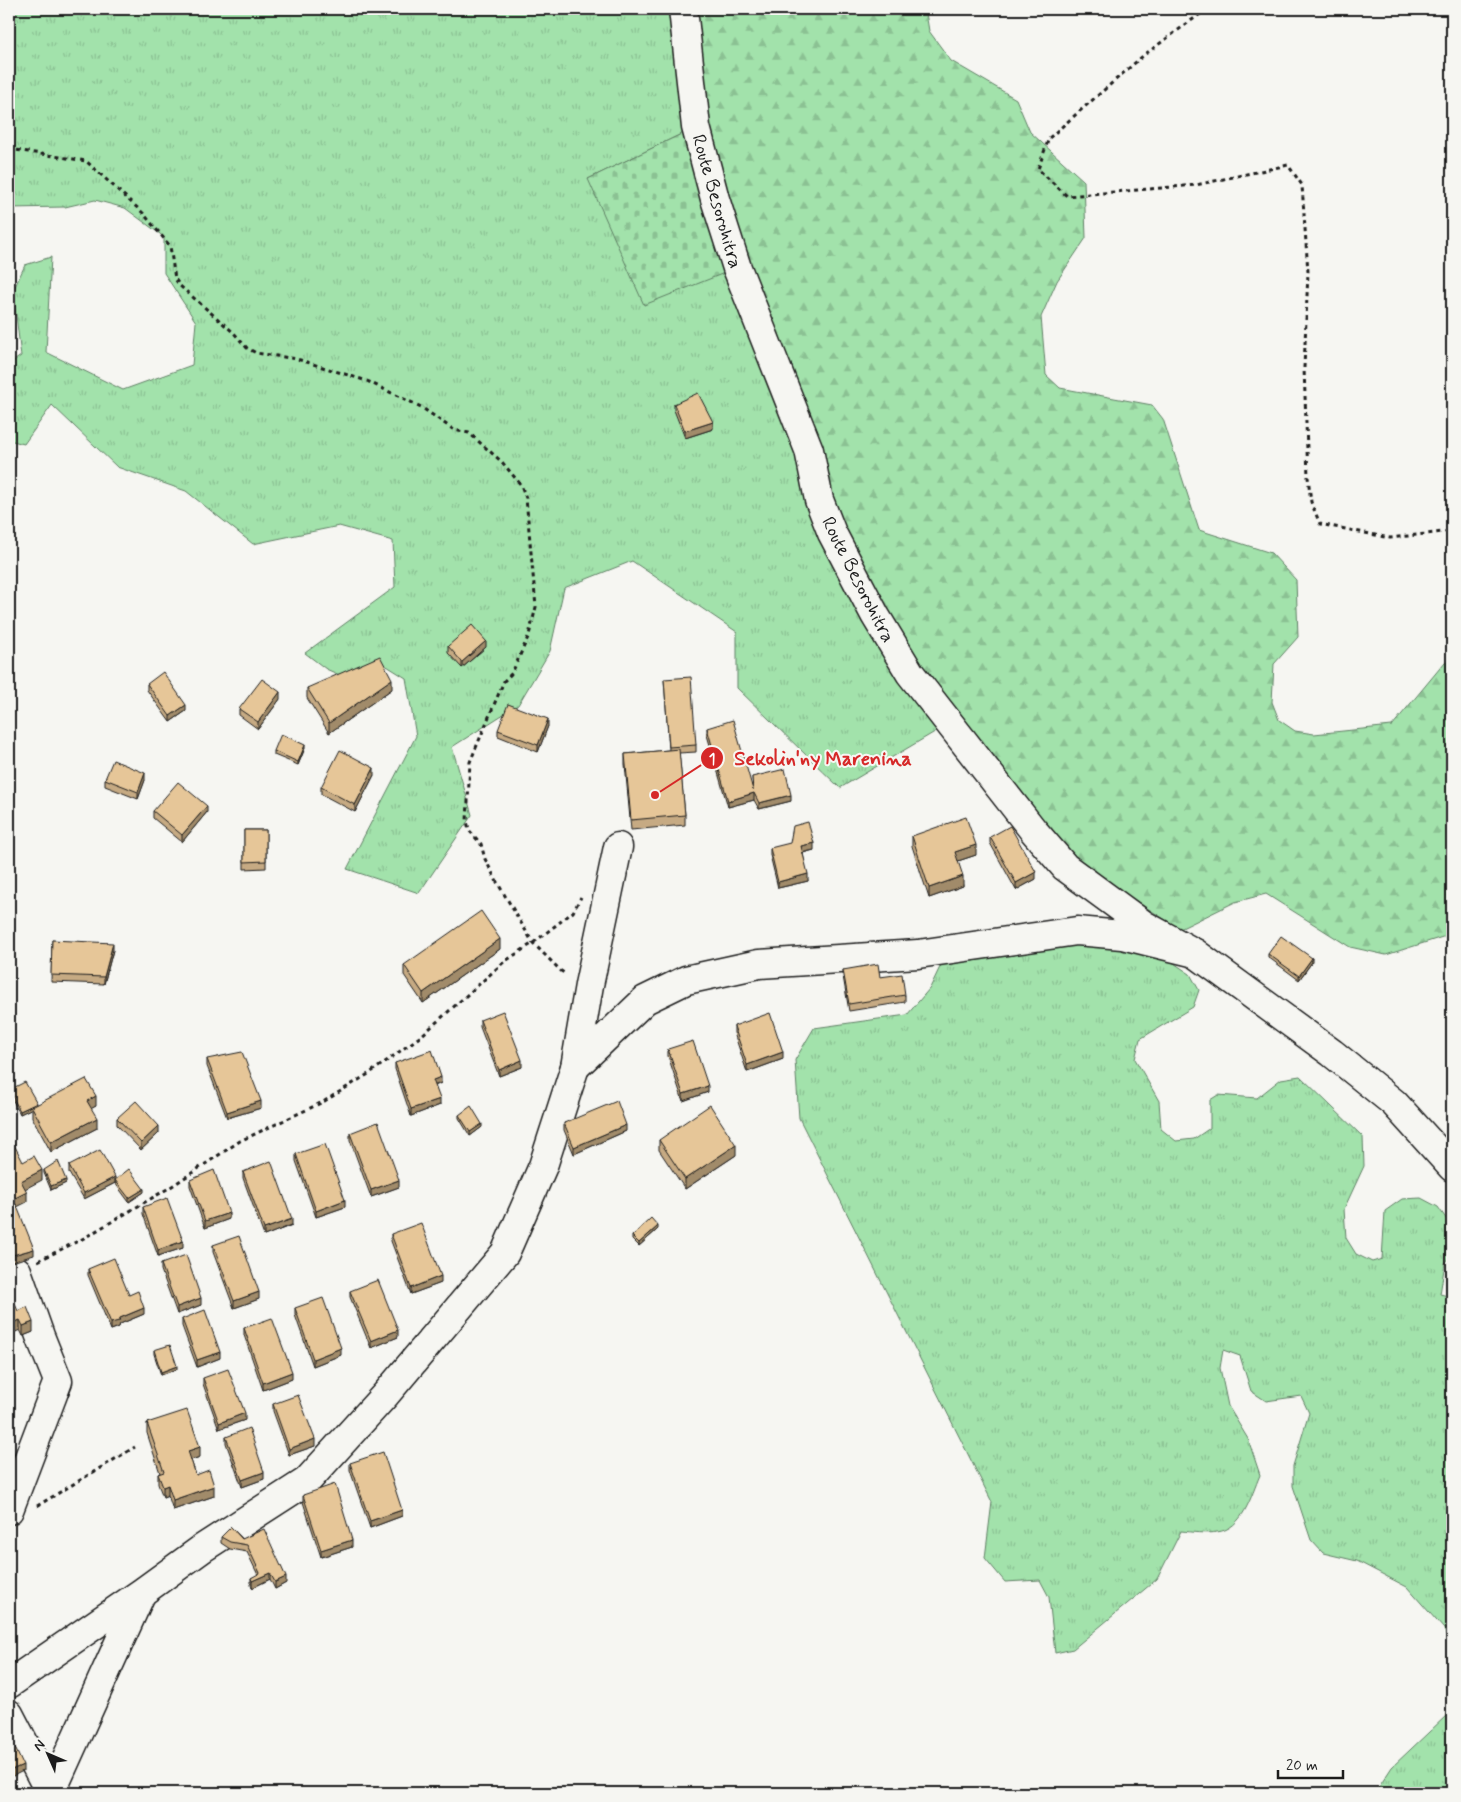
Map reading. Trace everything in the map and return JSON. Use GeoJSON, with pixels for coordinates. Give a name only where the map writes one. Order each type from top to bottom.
{"type":"FeatureCollection","features":[{"type":"Feature","properties":{"kind":"street","name":"Route Besorohitra"},"geometry":{"type":"LineString","coordinates":[[683,9],[696,127],[737,268],[809,450],[819,500],[832,533],[875,615],[910,673],[1033,830],[1065,867],[1144,925],[1195,954]]}},
{"type":"Feature","properties":{"kind":"street"},"geometry":{"type":"LineString","coordinates":[[9,1684],[203,1548],[307,1481],[386,1394],[505,1253],[543,1166],[575,1067],[589,985],[618,847]]}},
{"type":"Feature","properties":{"kind":"street"},"geometry":{"type":"LineString","coordinates":[[575,1067],[645,1000],[686,980],[759,964],[918,954],[1077,931],[1122,934],[1195,954],[1332,1053],[1394,1103],[1452,1167]]}},
{"type":"Feature","properties":{"kind":"street"},"geometry":{"type":"LineString","coordinates":[[13,1273],[58,1381],[21,1509]]}},
{"type":"Feature","properties":{"kind":"street"},"geometry":{"type":"LineString","coordinates":[[50,1793],[141,1593]]}},
{"type":"Feature","properties":{"kind":"street"},"geometry":{"type":"LineString","coordinates":[[9,1714],[50,1793]]}},
{"type":"Feature","properties":{"kind":"path"},"geometry":{"type":"LineString","coordinates":[[1208,9],[1144,56],[1048,138],[1038,169],[1067,196],[1196,185],[1288,165],[1302,185],[1308,272],[1304,368],[1308,477],[1311,502],[1320,524],[1390,538],[1452,531]]}},
{"type":"Feature","properties":{"kind":"path"},"geometry":{"type":"LineString","coordinates":[[9,149],[86,161],[101,173],[143,213],[170,246],[175,280],[180,286],[233,332],[247,348],[256,353],[297,359],[367,381],[421,407],[454,430],[469,433],[502,462],[521,485],[526,498],[536,607],[529,636],[512,673],[504,681],[470,762],[467,821],[469,830],[481,844],[485,859],[497,882],[533,943],[561,972],[589,985]]}},
{"type":"Feature","properties":{"kind":"path"},"geometry":{"type":"LineString","coordinates":[[13,1273],[84,1238],[169,1188],[240,1141],[323,1102],[370,1073],[421,1036],[504,962],[533,943],[573,912],[582,896]]}},
{"type":"Feature","properties":{"kind":"path"},"geometry":{"type":"LineString","coordinates":[[21,1509],[135,1447]]}},
{"type":"Feature","properties":{"kind":"green space"},"geometry":{"type":"Polygon","coordinates":[[[9,9],[683,9],[696,127],[588,179],[737,268],[950,723],[840,788],[737,688],[737,632],[632,561],[564,588],[550,651],[518,705],[452,747],[472,815],[419,893],[347,869],[416,736],[406,678],[374,658],[349,679],[326,669],[305,653],[395,587],[393,541],[339,526],[253,544],[186,491],[117,467],[52,405],[24,444],[9,440],[9,364],[21,356],[13,291],[25,265],[51,257],[46,352],[123,390],[192,365],[196,322],[164,273],[164,237],[125,208],[95,200],[65,207],[9,208],[9,9]]]}},
{"type":"Feature","properties":{"kind":"green space"},"geometry":{"type":"Polygon","coordinates":[[[679,9],[928,9],[926,13],[929,31],[951,61],[1016,99],[1030,132],[1084,181],[1086,238],[1057,281],[1041,317],[1046,375],[1060,388],[1152,405],[1163,419],[1199,530],[1271,553],[1296,580],[1298,637],[1274,664],[1272,702],[1279,720],[1295,731],[1314,734],[1392,726],[1445,662],[1452,659],[1452,934],[1386,955],[1350,947],[1266,894],[1235,902],[1180,929],[1076,863],[876,618],[745,288],[679,9]]]}},
{"type":"Feature","properties":{"kind":"green space"},"geometry":{"type":"Polygon","coordinates":[[[696,127],[737,268],[644,305],[588,179],[696,127]]]}},
{"type":"Feature","properties":{"kind":"green space"},"geometry":{"type":"Polygon","coordinates":[[[1010,934],[1159,953],[1190,974],[1199,990],[1193,1007],[1140,1039],[1135,1059],[1159,1101],[1161,1129],[1176,1141],[1194,1139],[1210,1128],[1210,1100],[1218,1095],[1257,1098],[1281,1079],[1300,1076],[1363,1137],[1364,1166],[1344,1209],[1346,1238],[1356,1254],[1372,1262],[1382,1259],[1385,1211],[1402,1199],[1421,1198],[1438,1207],[1452,1227],[1452,1255],[1445,1263],[1440,1294],[1452,1297],[1452,1650],[1444,1629],[1407,1587],[1357,1561],[1323,1553],[1311,1540],[1293,1486],[1293,1466],[1309,1413],[1301,1396],[1266,1401],[1251,1391],[1240,1356],[1223,1350],[1220,1368],[1228,1406],[1248,1439],[1260,1475],[1245,1510],[1233,1525],[1226,1530],[1212,1533],[1181,1531],[1157,1579],[1073,1649],[1055,1653],[1049,1597],[1040,1580],[1005,1582],[985,1558],[992,1502],[799,1118],[795,1060],[814,1028],[907,1015],[930,988],[950,946],[1010,934]]]}},
{"type":"Feature","properties":{"kind":"green space"},"geometry":{"type":"Polygon","coordinates":[[[1452,1705],[1452,1793],[1375,1793],[1392,1767],[1447,1715],[1452,1705]]]}},
{"type":"Feature","properties":{"kind":"building"},"geometry":{"type":"Polygon","coordinates":[[[698,393],[713,422],[685,431],[674,404],[698,393]]]}},
{"type":"Feature","properties":{"kind":"building"},"geometry":{"type":"Polygon","coordinates":[[[472,625],[486,641],[462,662],[448,646],[472,625]]]}},
{"type":"Feature","properties":{"kind":"building"},"geometry":{"type":"Polygon","coordinates":[[[380,656],[392,679],[329,723],[307,688],[380,656]]]}},
{"type":"Feature","properties":{"kind":"building"},"geometry":{"type":"Polygon","coordinates":[[[163,672],[186,705],[170,716],[147,684],[163,672]]]}},
{"type":"Feature","properties":{"kind":"building"},"geometry":{"type":"Polygon","coordinates":[[[691,677],[696,745],[669,747],[664,679],[691,677]]]}},
{"type":"Feature","properties":{"kind":"building"},"geometry":{"type":"Polygon","coordinates":[[[262,679],[280,692],[258,722],[239,709],[262,679]]]}},
{"type":"Feature","properties":{"kind":"building"},"geometry":{"type":"Polygon","coordinates":[[[508,704],[548,719],[538,745],[498,730],[508,704]]]}},
{"type":"Feature","properties":{"kind":"building"},"geometry":{"type":"Polygon","coordinates":[[[733,720],[753,790],[752,777],[785,769],[791,795],[759,803],[754,793],[728,801],[707,728],[733,720]]]}},
{"type":"Feature","properties":{"kind":"building"},"geometry":{"type":"Polygon","coordinates":[[[281,734],[305,745],[298,762],[274,751],[281,734]]]}},
{"type":"Feature","properties":{"kind":"building"},"geometry":{"type":"Polygon","coordinates":[[[679,749],[685,815],[631,820],[625,754],[679,749]]]}},
{"type":"Feature","properties":{"kind":"building"},"geometry":{"type":"Polygon","coordinates":[[[340,750],[374,768],[355,805],[321,787],[340,750]]]}},
{"type":"Feature","properties":{"kind":"building"},"geometry":{"type":"Polygon","coordinates":[[[113,760],[145,773],[138,792],[105,779],[113,760]]]}},
{"type":"Feature","properties":{"kind":"building"},"geometry":{"type":"Polygon","coordinates":[[[178,782],[207,806],[182,835],[153,811],[178,782]]]}},
{"type":"Feature","properties":{"kind":"building"},"geometry":{"type":"Polygon","coordinates":[[[966,817],[976,845],[955,852],[963,876],[929,888],[912,836],[966,817]]]}},
{"type":"Feature","properties":{"kind":"building"},"geometry":{"type":"Polygon","coordinates":[[[808,822],[814,843],[801,846],[808,874],[778,882],[770,848],[790,843],[793,826],[808,822]]]}},
{"type":"Feature","properties":{"kind":"building"},"geometry":{"type":"Polygon","coordinates":[[[1010,826],[1036,872],[1016,883],[990,837],[1010,826]]]}},
{"type":"Feature","properties":{"kind":"building"},"geometry":{"type":"Polygon","coordinates":[[[244,830],[266,830],[266,861],[244,862],[244,830]]]}},
{"type":"Feature","properties":{"kind":"building"},"geometry":{"type":"Polygon","coordinates":[[[481,911],[500,939],[423,993],[404,965],[481,911]]]}},
{"type":"Feature","properties":{"kind":"building"},"geometry":{"type":"Polygon","coordinates":[[[1281,936],[1312,958],[1299,976],[1268,954],[1281,936]]]}},
{"type":"Feature","properties":{"kind":"building"},"geometry":{"type":"Polygon","coordinates":[[[52,940],[113,943],[104,977],[51,975],[52,940]]]}},
{"type":"Feature","properties":{"kind":"building"},"geometry":{"type":"Polygon","coordinates":[[[878,964],[880,977],[902,974],[905,995],[849,1004],[843,970],[878,964]]]}},
{"type":"Feature","properties":{"kind":"building"},"geometry":{"type":"Polygon","coordinates":[[[503,1011],[522,1060],[499,1070],[480,1020],[503,1011]]]}},
{"type":"Feature","properties":{"kind":"building"},"geometry":{"type":"Polygon","coordinates":[[[770,1013],[783,1052],[747,1065],[734,1026],[770,1013]]]}},
{"type":"Feature","properties":{"kind":"building"},"geometry":{"type":"Polygon","coordinates":[[[693,1041],[708,1086],[683,1094],[668,1049],[693,1041]]]}},
{"type":"Feature","properties":{"kind":"building"},"geometry":{"type":"Polygon","coordinates":[[[432,1050],[441,1077],[433,1080],[440,1099],[411,1109],[395,1063],[432,1050]]]}},
{"type":"Feature","properties":{"kind":"building"},"geometry":{"type":"Polygon","coordinates":[[[242,1052],[261,1101],[227,1112],[207,1059],[242,1052]]]}},
{"type":"Feature","properties":{"kind":"building"},"geometry":{"type":"Polygon","coordinates":[[[86,1079],[96,1096],[87,1101],[97,1118],[51,1142],[32,1107],[86,1079]]]}},
{"type":"Feature","properties":{"kind":"building"},"geometry":{"type":"Polygon","coordinates":[[[25,1082],[37,1103],[20,1111],[9,1090],[25,1082]]]}},
{"type":"Feature","properties":{"kind":"building"},"geometry":{"type":"Polygon","coordinates":[[[136,1101],[159,1126],[141,1143],[117,1118],[136,1101]]]}},
{"type":"Feature","properties":{"kind":"building"},"geometry":{"type":"Polygon","coordinates":[[[617,1101],[626,1125],[574,1147],[564,1123],[617,1101]]]}},
{"type":"Feature","properties":{"kind":"building"},"geometry":{"type":"Polygon","coordinates":[[[710,1105],[736,1145],[685,1179],[659,1140],[710,1105]]]}},
{"type":"Feature","properties":{"kind":"building"},"geometry":{"type":"Polygon","coordinates":[[[471,1106],[482,1124],[470,1132],[459,1115],[471,1106]]]}},
{"type":"Feature","properties":{"kind":"building"},"geometry":{"type":"Polygon","coordinates":[[[378,1122],[399,1180],[371,1190],[350,1133],[378,1122]]]}},
{"type":"Feature","properties":{"kind":"building"},"geometry":{"type":"Polygon","coordinates":[[[9,1135],[23,1162],[34,1156],[42,1170],[21,1181],[27,1192],[9,1201],[9,1135]]]}},
{"type":"Feature","properties":{"kind":"building"},"geometry":{"type":"Polygon","coordinates":[[[325,1144],[345,1200],[316,1211],[296,1154],[325,1144]]]}},
{"type":"Feature","properties":{"kind":"building"},"geometry":{"type":"Polygon","coordinates":[[[100,1150],[115,1177],[84,1193],[69,1166],[100,1150]]]}},
{"type":"Feature","properties":{"kind":"building"},"geometry":{"type":"Polygon","coordinates":[[[58,1161],[66,1180],[51,1186],[44,1170],[58,1161]]]}},
{"type":"Feature","properties":{"kind":"building"},"geometry":{"type":"Polygon","coordinates":[[[271,1161],[292,1219],[264,1229],[243,1172],[271,1161]]]}},
{"type":"Feature","properties":{"kind":"building"},"geometry":{"type":"Polygon","coordinates":[[[129,1169],[144,1189],[129,1198],[115,1180],[129,1169]]]}},
{"type":"Feature","properties":{"kind":"building"},"geometry":{"type":"Polygon","coordinates":[[[214,1170],[229,1213],[205,1221],[190,1180],[214,1170]]]}},
{"type":"Feature","properties":{"kind":"building"},"geometry":{"type":"Polygon","coordinates":[[[167,1198],[183,1241],[158,1250],[143,1207],[167,1198]]]}},
{"type":"Feature","properties":{"kind":"building"},"geometry":{"type":"Polygon","coordinates":[[[16,1204],[34,1249],[9,1256],[9,1206],[16,1204]]]}},
{"type":"Feature","properties":{"kind":"building"},"geometry":{"type":"Polygon","coordinates":[[[651,1218],[658,1226],[639,1243],[632,1236],[651,1218]]]}},
{"type":"Feature","properties":{"kind":"building"},"geometry":{"type":"Polygon","coordinates":[[[421,1223],[441,1276],[411,1288],[391,1234],[421,1223]]]}},
{"type":"Feature","properties":{"kind":"building"},"geometry":{"type":"Polygon","coordinates":[[[239,1236],[259,1292],[234,1301],[213,1245],[239,1236]]]}},
{"type":"Feature","properties":{"kind":"building"},"geometry":{"type":"Polygon","coordinates":[[[186,1255],[201,1298],[177,1307],[161,1264],[186,1255]]]}},
{"type":"Feature","properties":{"kind":"building"},"geometry":{"type":"Polygon","coordinates":[[[114,1258],[129,1295],[138,1291],[144,1308],[111,1323],[88,1269],[114,1258]]]}},
{"type":"Feature","properties":{"kind":"building"},"geometry":{"type":"Polygon","coordinates":[[[378,1280],[398,1330],[371,1341],[350,1291],[378,1280]]]}},
{"type":"Feature","properties":{"kind":"building"},"geometry":{"type":"Polygon","coordinates":[[[9,1290],[18,1311],[27,1307],[33,1322],[23,1326],[20,1320],[9,1325],[9,1290]]]}},
{"type":"Feature","properties":{"kind":"building"},"geometry":{"type":"Polygon","coordinates":[[[323,1298],[341,1348],[313,1359],[295,1308],[323,1298]]]}},
{"type":"Feature","properties":{"kind":"building"},"geometry":{"type":"Polygon","coordinates":[[[205,1310],[220,1352],[197,1360],[182,1319],[205,1310]]]}},
{"type":"Feature","properties":{"kind":"building"},"geometry":{"type":"Polygon","coordinates":[[[272,1318],[292,1372],[263,1383],[244,1328],[272,1318]]]}},
{"type":"Feature","properties":{"kind":"building"},"geometry":{"type":"Polygon","coordinates":[[[170,1345],[177,1366],[161,1372],[154,1350],[170,1345]]]}},
{"type":"Feature","properties":{"kind":"building"},"geometry":{"type":"Polygon","coordinates":[[[228,1369],[245,1413],[219,1423],[203,1378],[228,1369]]]}},
{"type":"Feature","properties":{"kind":"building"},"geometry":{"type":"Polygon","coordinates":[[[298,1395],[315,1439],[289,1449],[273,1404],[298,1395]]]}},
{"type":"Feature","properties":{"kind":"building"},"geometry":{"type":"Polygon","coordinates":[[[187,1410],[200,1447],[188,1451],[196,1475],[209,1470],[214,1486],[173,1500],[168,1485],[163,1487],[158,1474],[164,1472],[147,1423],[187,1410]]]}},
{"type":"Feature","properties":{"kind":"building"},"geometry":{"type":"Polygon","coordinates":[[[249,1428],[264,1472],[242,1480],[226,1437],[249,1428]]]}},
{"type":"Feature","properties":{"kind":"building"},"geometry":{"type":"Polygon","coordinates":[[[383,1452],[402,1510],[370,1521],[350,1463],[383,1452]]]}},
{"type":"Feature","properties":{"kind":"building"},"geometry":{"type":"Polygon","coordinates":[[[335,1484],[352,1540],[321,1550],[303,1495],[335,1484]]]}},
{"type":"Feature","properties":{"kind":"building"},"geometry":{"type":"Polygon","coordinates":[[[231,1527],[242,1539],[264,1529],[286,1577],[275,1582],[270,1573],[252,1581],[251,1578],[260,1573],[247,1545],[230,1542],[221,1537],[231,1527]]]}},
{"type":"Feature","properties":{"kind":"building"},"geometry":{"type":"Polygon","coordinates":[[[9,1735],[23,1765],[9,1771],[9,1735]]]}},
{"type":"Feature","properties":{"kind":"place","name":"Sekolin'ny Marenina"},"geometry":{"type":"Point","coordinates":[655,795]}}]}
